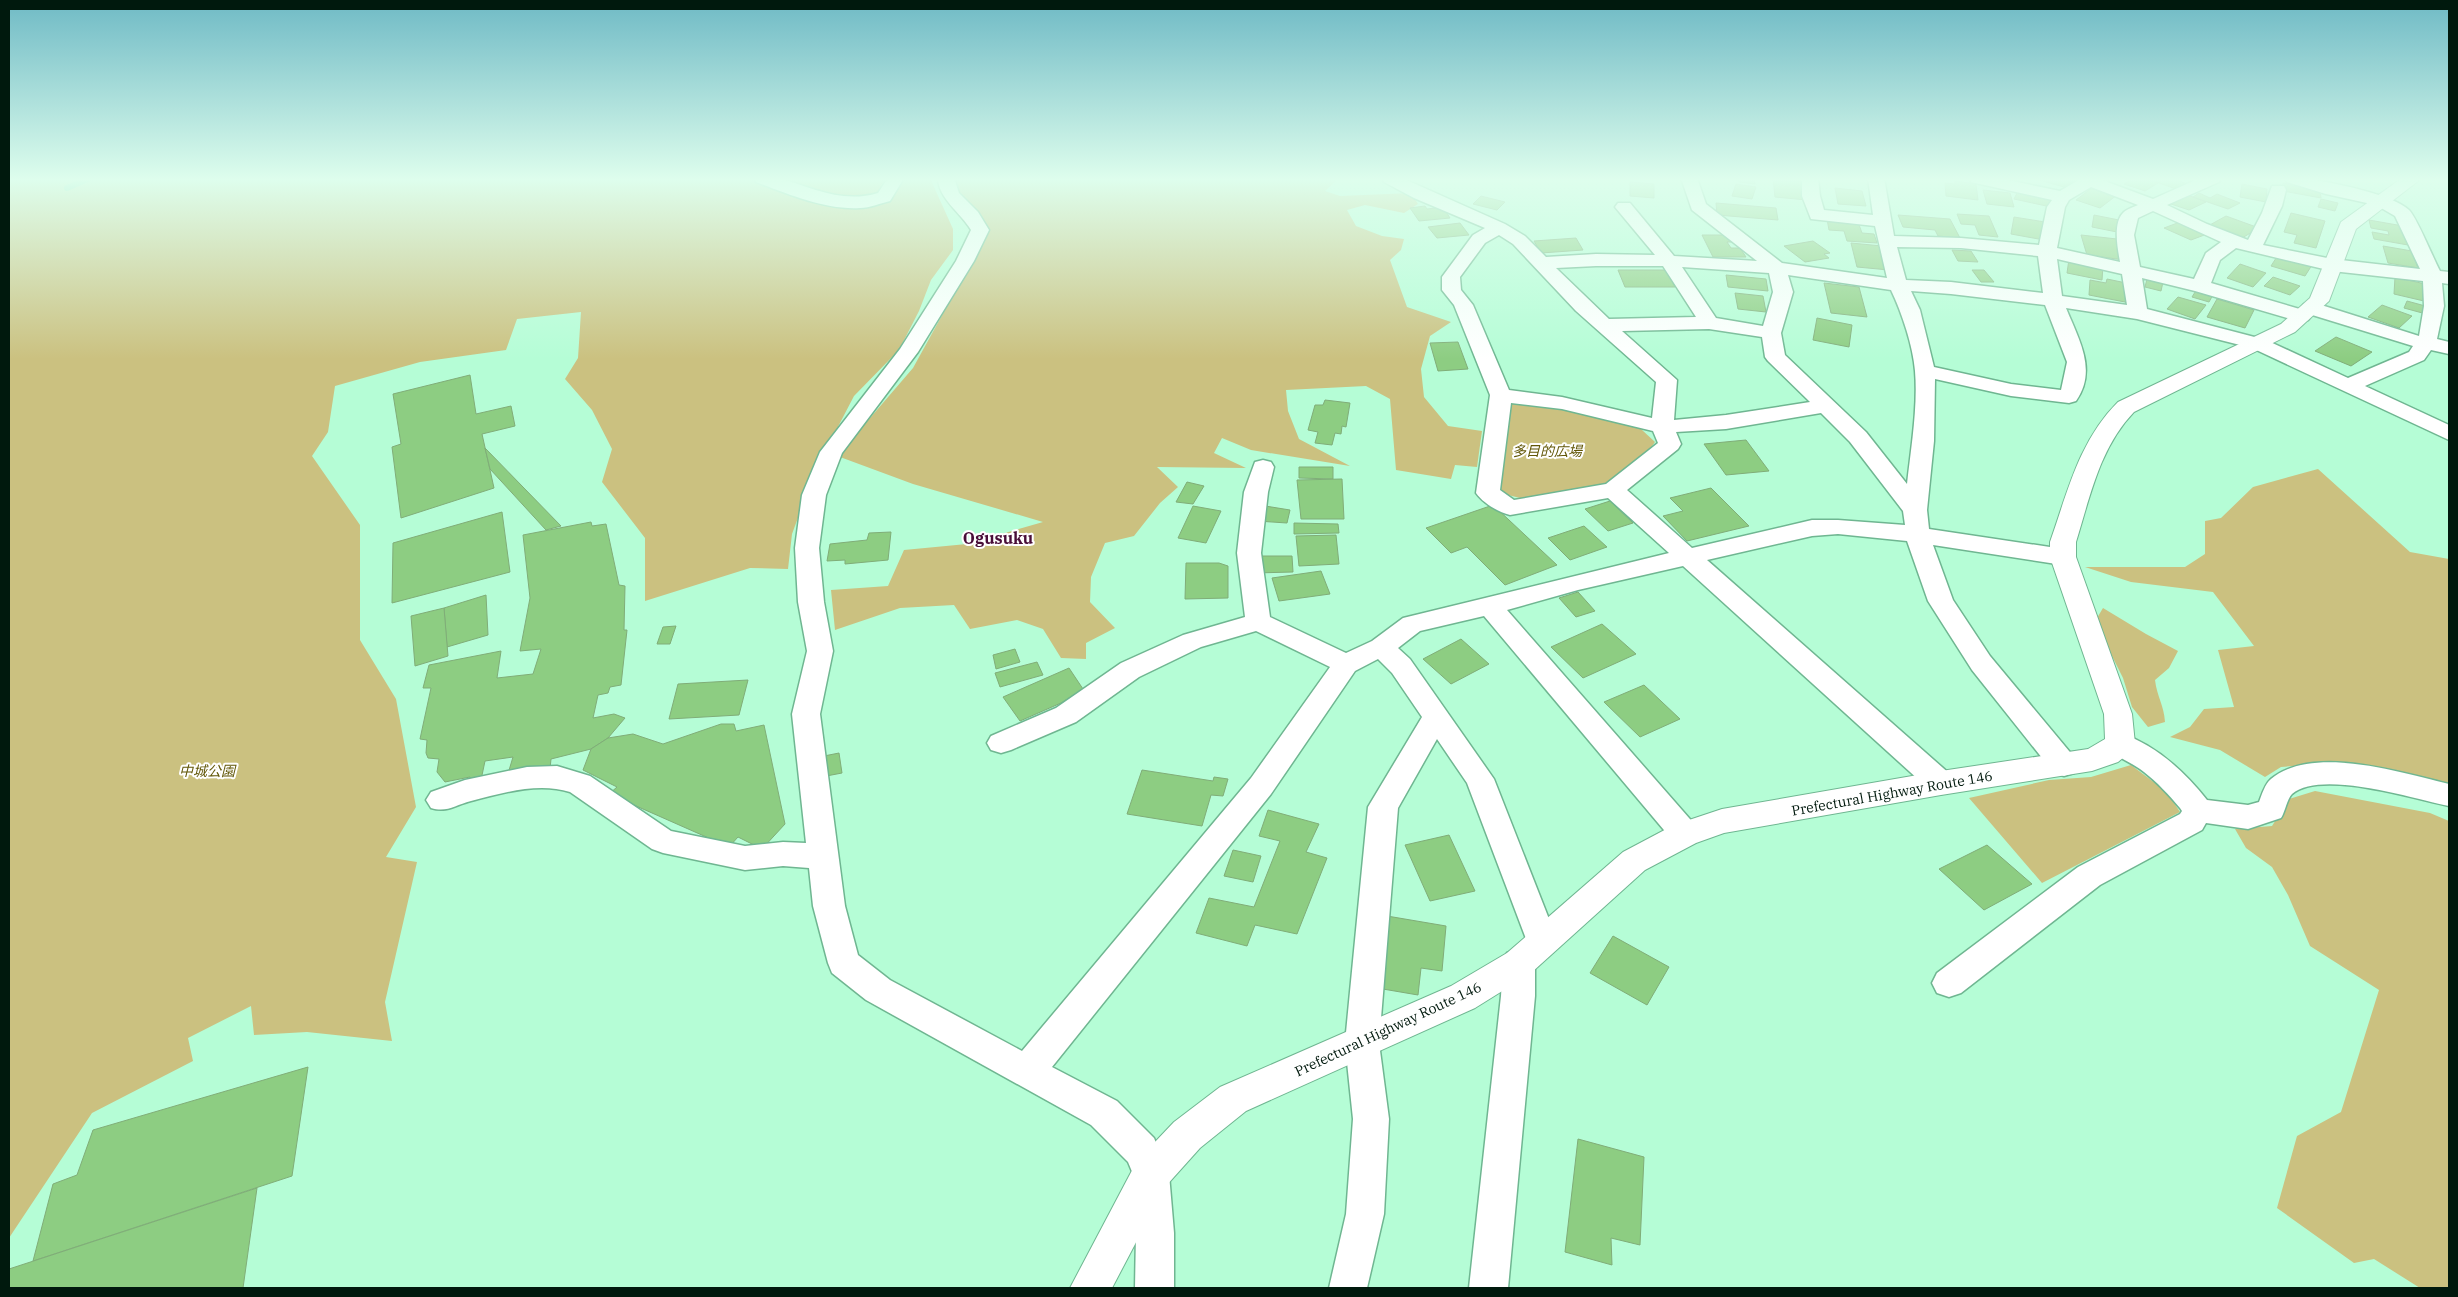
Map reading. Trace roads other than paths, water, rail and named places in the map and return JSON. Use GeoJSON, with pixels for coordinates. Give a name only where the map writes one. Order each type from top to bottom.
{"type":"FeatureCollection","features":[{"type":"Feature","properties":{"kind":"main road"},"geometry":{"type":"LineString","coordinates":[[2120,744],[2118,714],[2063,558],[2063,542],[2092,454],[2109,424],[2126,407],[2259,344],[2288,328],[2319,301],[2328,282],[2332,265],[2343,239]]}},
{"type":"Feature","properties":{"kind":"main road","name":"Prefectural Highway Route 146"},"geometry":{"type":"LineString","coordinates":[[1090,1288],[1151,1174],[1187,1135],[1233,1099],[1463,997],[1494,980],[1530,952],[1634,861],[1685,834],[1722,822],[1940,783],[2092,760],[2107,754],[2120,744]]}},
{"type":"Feature","properties":{"kind":"street"},"geometry":{"type":"LineString","coordinates":[[976,239],[965,261],[908,352],[831,452],[814,495],[807,548],[811,602],[820,651],[806,714],[829,906],[844,963],[878,990],[1104,1112],[1141,1150],[1151,1174],[1155,1233],[1154,1288]]}},
{"type":"Feature","properties":{"kind":"street"},"geometry":{"type":"LineString","coordinates":[[1480,239],[1451,277],[1452,290],[1464,305],[1501,396],[1488,493],[1510,508],[1613,490],[1648,464],[1670,444],[1662,427],[1667,380],[1603,325],[1543,263],[1516,239]]}},
{"type":"Feature","properties":{"kind":"street"},"geometry":{"type":"LineString","coordinates":[[1650,239],[1669,261],[1709,323]]}},
{"type":"Feature","properties":{"kind":"street"},"geometry":{"type":"LineString","coordinates":[[1739,239],[1777,268],[1784,292],[1771,333],[1775,357],[1858,437],[1915,510]]}},
{"type":"Feature","properties":{"kind":"street"},"geometry":{"type":"LineString","coordinates":[[1886,239],[1898,285],[1910,310],[1925,371],[1923,441],[1915,510],[1918,537],[1941,601],[1946,609],[1981,663],[2064,765]]}},
{"type":"Feature","properties":{"kind":"street"},"geometry":{"type":"LineString","coordinates":[[1949,239],[2047,250],[2449,348]]}},
{"type":"Feature","properties":{"kind":"street"},"geometry":{"type":"LineString","coordinates":[[1925,371],[2011,390],[2069,397],[2075,382],[2078,362],[2053,300],[2047,250],[2049,239]]}},
{"type":"Feature","properties":{"kind":"street"},"geometry":{"type":"LineString","coordinates":[[2126,239],[2138,313]]}},
{"type":"Feature","properties":{"kind":"street"},"geometry":{"type":"LineString","coordinates":[[2228,239],[2252,248],[2332,265],[2440,276]]}},
{"type":"Feature","properties":{"kind":"street"},"geometry":{"type":"LineString","coordinates":[[2252,248],[2257,239]]}},
{"type":"Feature","properties":{"kind":"street"},"geometry":{"type":"LineString","coordinates":[[2348,386],[2417,356],[2429,336],[2440,276],[2417,239]]}},
{"type":"Feature","properties":{"kind":"street"},"geometry":{"type":"LineString","coordinates":[[2200,286],[2212,257],[2233,241]]}},
{"type":"Feature","properties":{"kind":"street"},"geometry":{"type":"LineString","coordinates":[[1543,263],[1596,260],[1669,261],[1777,268],[1898,285],[1951,288],[2053,300],[2138,313],[2259,344],[2449,433]]}},
{"type":"Feature","properties":{"kind":"street"},"geometry":{"type":"LineString","coordinates":[[1603,325],[1709,323],[1771,333]]}},
{"type":"Feature","properties":{"kind":"street"},"geometry":{"type":"LineString","coordinates":[[1501,396],[1562,403],[1662,427],[1726,422],[1825,406]]}},
{"type":"Feature","properties":{"kind":"street"},"geometry":{"type":"LineString","coordinates":[[1258,622],[1249,553],[1256,492],[1263,467]]}},
{"type":"Feature","properties":{"kind":"street"},"geometry":{"type":"LineString","coordinates":[[1613,490],[1940,783]]}},
{"type":"Feature","properties":{"kind":"street"},"geometry":{"type":"LineString","coordinates":[[1027,1071],[1260,786],[1346,664],[1381,647],[1412,624],[1490,606],[1577,582],[1689,558],[1812,528],[1838,527],[1893,531],[1918,537],[2063,558]]}},
{"type":"Feature","properties":{"kind":"street"},"geometry":{"type":"LineString","coordinates":[[1490,606],[1685,834]]}},
{"type":"Feature","properties":{"kind":"street"},"geometry":{"type":"LineString","coordinates":[[1001,743],[1066,715],[1130,670],[1192,641],[1258,622],[1346,664]]}},
{"type":"Feature","properties":{"kind":"street"},"geometry":{"type":"LineString","coordinates":[[1381,647],[1401,666],[1480,779],[1530,952],[1518,996],[1488,1288]]}},
{"type":"Feature","properties":{"kind":"street"},"geometry":{"type":"LineString","coordinates":[[1348,1288],[1364,1214],[1371,1119],[1362,1043],[1383,807],[1436,717]]}},
{"type":"Feature","properties":{"kind":"street"},"geometry":{"type":"LineString","coordinates":[[2120,744],[2143,755],[2160,767],[2198,811],[2248,817],[2271,810],[2280,786],[2296,777],[2314,772],[2341,773],[2449,795]]}},
{"type":"Feature","properties":{"kind":"street"},"geometry":{"type":"LineString","coordinates":[[441,800],[465,792],[527,778],[557,777],[580,784],[663,841],[745,858],[783,854],[822,856]]}},
{"type":"Feature","properties":{"kind":"street"},"geometry":{"type":"LineString","coordinates":[[1949,983],[2089,876],[2191,822],[2198,811]]}},
{"type":"Feature","properties":{"kind":"district","name":"Ogusuku"},"geometry":{"type":"Point","coordinates":[998,538]}},
{"type":"Feature","properties":{"kind":"park label","name":"多目的広場"},"geometry":{"type":"Point","coordinates":[1547,451]}},
{"type":"Feature","properties":{"kind":"park label","name":"中城公園"},"geometry":{"type":"Point","coordinates":[207,771]}}]}
